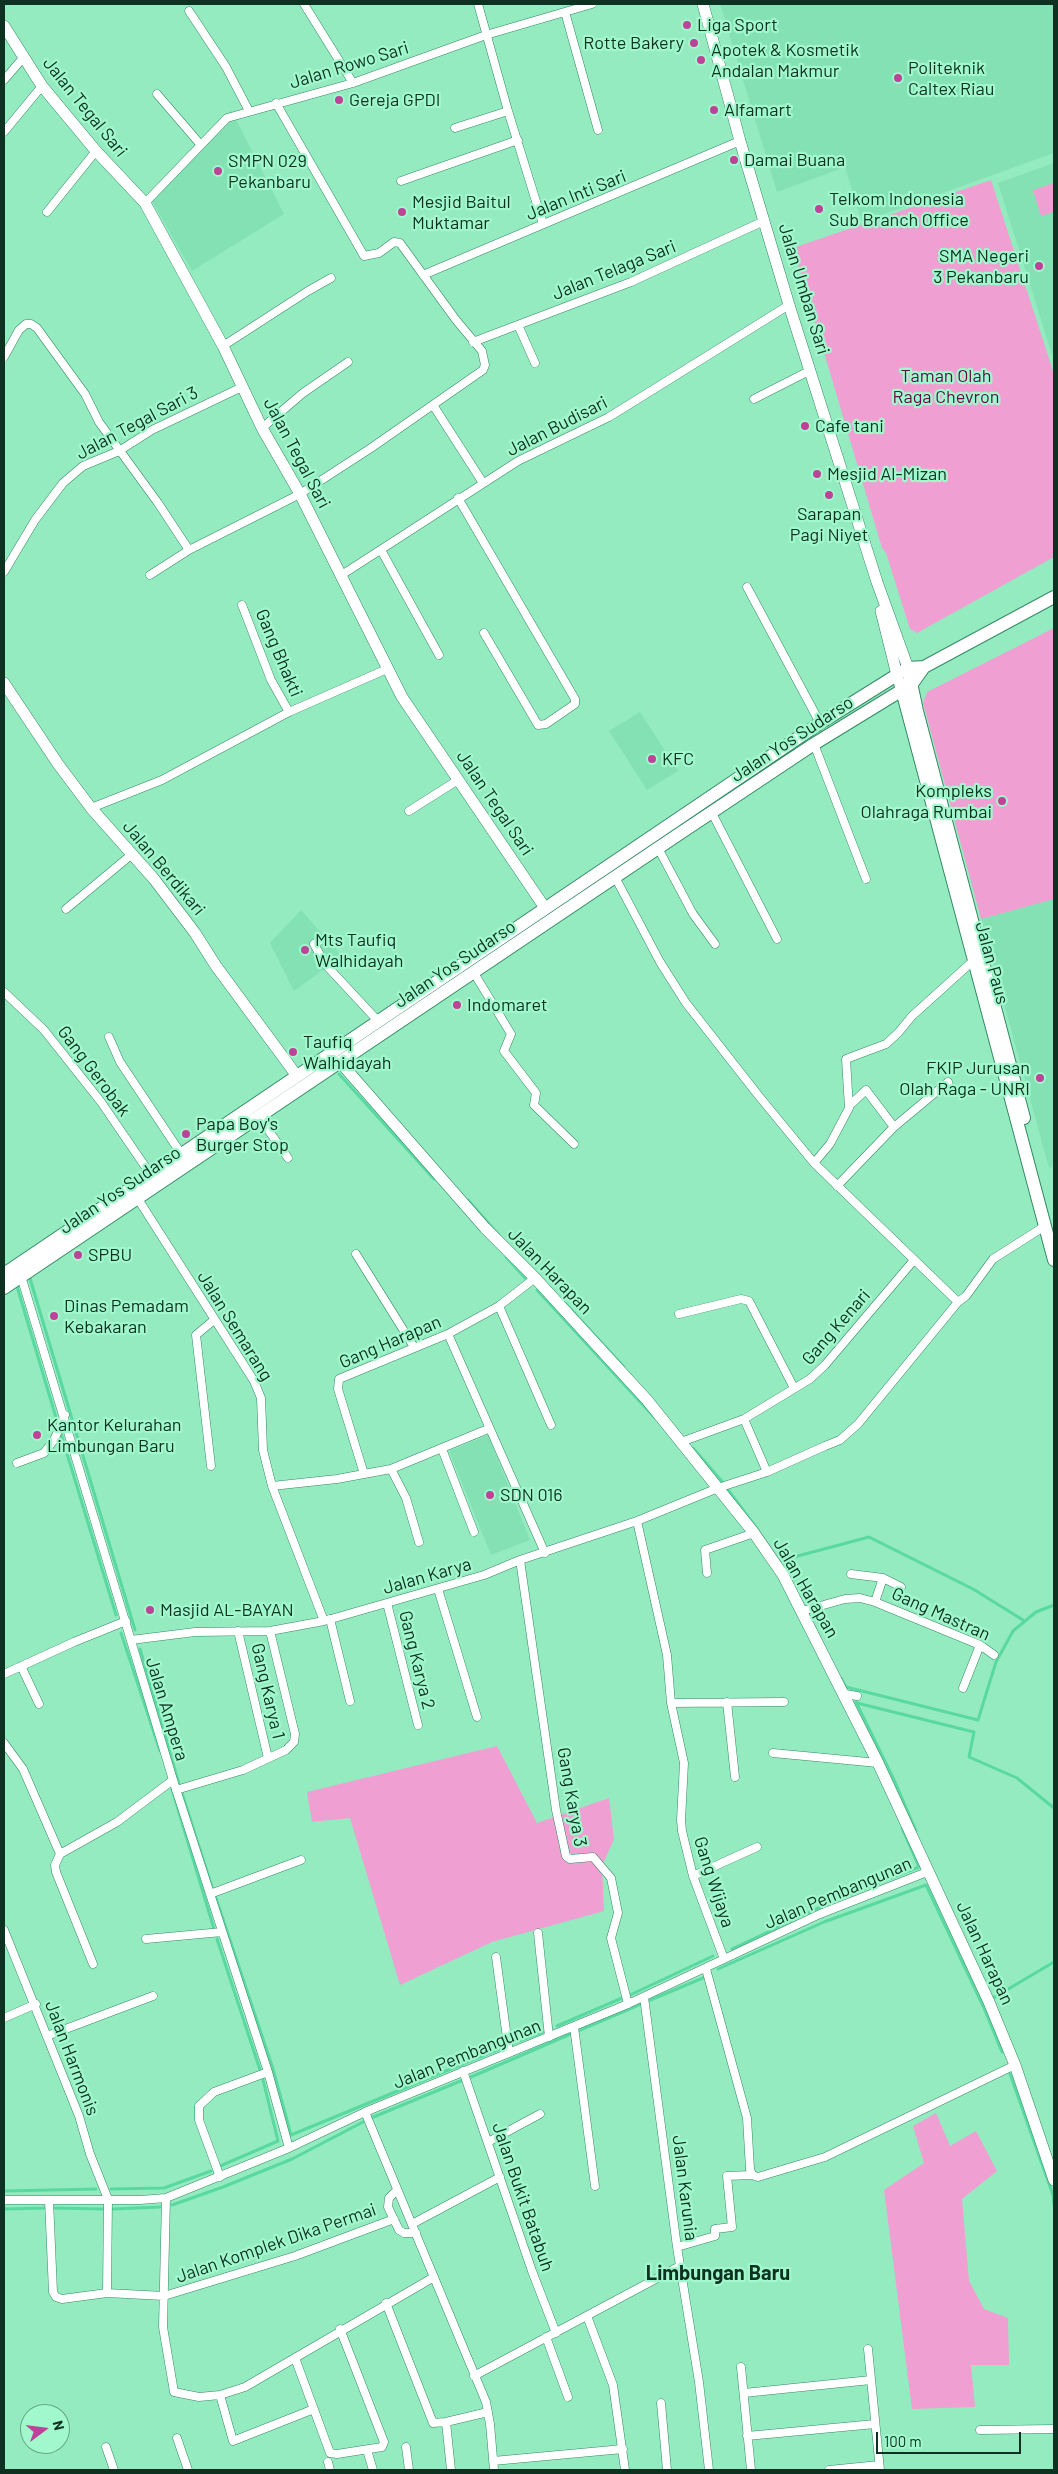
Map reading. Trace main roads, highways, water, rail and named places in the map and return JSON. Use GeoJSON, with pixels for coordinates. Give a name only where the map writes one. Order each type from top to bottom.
{"type":"FeatureCollection","features":[{"type":"Feature","properties":{"kind":"main road","name":"Jalan Yos Sudarso"},"geometry":{"type":"LineString","coordinates":[[5,1271],[182,1155],[545,908],[670,833],[820,724],[902,672],[924,667],[1054,597]]}},
{"type":"Feature","properties":{"kind":"main road","name":"Jalan Yos Sudarso"},"geometry":{"type":"LineString","coordinates":[[4,1288],[236,1134],[259,1116],[658,848],[670,833],[712,813],[814,744],[907,687],[924,667]]}},
{"type":"Feature","properties":{"kind":"main road","name":"Jalan Paus"},"geometry":{"type":"LineString","coordinates":[[902,672],[917,711],[1050,1230],[1054,1260]]}},
{"type":"Feature","properties":{"kind":"main road","name":"Jalan Paus"},"geometry":{"type":"LineString","coordinates":[[907,687],[973,961],[1050,1230]]}},
{"type":"Feature","properties":{"kind":"main road"},"geometry":{"type":"LineString","coordinates":[[229,1122],[236,1134]]}},
{"type":"Feature","properties":{"kind":"waterway"},"geometry":{"type":"LineString","coordinates":[[339,1074],[434,1179]]}},
{"type":"Feature","properties":{"kind":"waterway"},"geometry":{"type":"LineString","coordinates":[[468,1200],[499,1235]]}},
{"type":"Feature","properties":{"kind":"waterway"},"geometry":{"type":"LineString","coordinates":[[506,1257],[525,1278]]}},
{"type":"Feature","properties":{"kind":"waterway"},"geometry":{"type":"LineString","coordinates":[[29,1275],[135,1630]]}},
{"type":"Feature","properties":{"kind":"waterway"},"geometry":{"type":"LineString","coordinates":[[16,1283],[57,1421]]}},
{"type":"Feature","properties":{"kind":"waterway"},"geometry":{"type":"LineString","coordinates":[[537,1290],[655,1418]]}},
{"type":"Feature","properties":{"kind":"waterway"},"geometry":{"type":"LineString","coordinates":[[566,1304],[624,1367]]}},
{"type":"Feature","properties":{"kind":"waterway"},"geometry":{"type":"LineString","coordinates":[[61,1434],[116,1615]]}},
{"type":"Feature","properties":{"kind":"waterway"},"geometry":{"type":"LineString","coordinates":[[693,1448],[720,1479],[758,1530]]}},
{"type":"Feature","properties":{"kind":"waterway"},"geometry":{"type":"LineString","coordinates":[[779,1561],[869,1537],[973,1589],[1023,1620]]}},
{"type":"Feature","properties":{"kind":"waterway"},"geometry":{"type":"LineString","coordinates":[[841,1678],[846,1687],[978,1720],[996,1662],[1013,1631],[1036,1612],[1054,1605]]}},
{"type":"Feature","properties":{"kind":"waterway"},"geometry":{"type":"LineString","coordinates":[[121,1633],[160,1751]]}},
{"type":"Feature","properties":{"kind":"waterway"},"geometry":{"type":"LineString","coordinates":[[140,1649],[179,1784]]}},
{"type":"Feature","properties":{"kind":"waterway"},"geometry":{"type":"LineString","coordinates":[[856,1702],[895,1782],[916,1831]]}},
{"type":"Feature","properties":{"kind":"waterway"},"geometry":{"type":"LineString","coordinates":[[857,1703],[974,1732],[969,1757],[1017,1778],[1054,1808]]}},
{"type":"Feature","properties":{"kind":"waterway"},"geometry":{"type":"LineString","coordinates":[[172,1789],[214,1929]]}},
{"type":"Feature","properties":{"kind":"waterway"},"geometry":{"type":"LineString","coordinates":[[182,1793],[213,1890]]}},
{"type":"Feature","properties":{"kind":"waterway"},"geometry":{"type":"LineString","coordinates":[[732,1949],[833,1901],[919,1867],[902,1828]]}},
{"type":"Feature","properties":{"kind":"waterway"},"geometry":{"type":"LineString","coordinates":[[718,1969],[824,1922],[926,1885],[984,2008],[1002,2052]]}},
{"type":"Feature","properties":{"kind":"waterway"},"geometry":{"type":"LineString","coordinates":[[215,1895],[273,2069],[291,2135],[504,2047]]}},
{"type":"Feature","properties":{"kind":"waterway"},"geometry":{"type":"LineString","coordinates":[[217,1939],[260,2070]]}},
{"type":"Feature","properties":{"kind":"waterway"},"geometry":{"type":"LineString","coordinates":[[630,1995],[713,1956]]}},
{"type":"Feature","properties":{"kind":"waterway"},"geometry":{"type":"LineString","coordinates":[[993,1998],[1054,1962]]}},
{"type":"Feature","properties":{"kind":"waterway"},"geometry":{"type":"LineString","coordinates":[[648,2001],[703,1978]]}},
{"type":"Feature","properties":{"kind":"waterway"},"geometry":{"type":"LineString","coordinates":[[557,2026],[622,1998]]}},
{"type":"Feature","properties":{"kind":"waterway"},"geometry":{"type":"LineString","coordinates":[[578,2031],[641,2004]]}},
{"type":"Feature","properties":{"kind":"waterway"},"geometry":{"type":"LineString","coordinates":[[513,2043],[543,2032]]}},
{"type":"Feature","properties":{"kind":"waterway"},"geometry":{"type":"LineString","coordinates":[[471,2077],[573,2033]]}},
{"type":"Feature","properties":{"kind":"waterway"},"geometry":{"type":"LineString","coordinates":[[1010,2074],[1053,2195],[1054,2206]]}},
{"type":"Feature","properties":{"kind":"waterway"},"geometry":{"type":"LineString","coordinates":[[220,2166],[278,2141],[263,2080]]}},
{"type":"Feature","properties":{"kind":"waterway"},"geometry":{"type":"LineString","coordinates":[[371,2118],[463,2080]]}},
{"type":"Feature","properties":{"kind":"waterway"},"geometry":{"type":"LineString","coordinates":[[172,2205],[292,2159],[363,2122]]}},
{"type":"Feature","properties":{"kind":"waterway"},"geometry":{"type":"LineString","coordinates":[[111,2189],[164,2188],[211,2171]]}},
{"type":"Feature","properties":{"kind":"waterway"},"geometry":{"type":"LineString","coordinates":[[4,2191],[96,2189]]}},
{"type":"Feature","properties":{"kind":"waterway"},"geometry":{"type":"LineString","coordinates":[[113,2209],[160,2207]]}},
{"type":"Feature","properties":{"kind":"waterway"},"geometry":{"type":"LineString","coordinates":[[4,2209],[47,2208]]}},
{"type":"Feature","properties":{"kind":"waterway"},"geometry":{"type":"LineString","coordinates":[[51,2208],[104,2209]]}},
{"type":"Feature","properties":{"kind":"place","name":"Liga Sport"},"geometry":{"type":"Point","coordinates":[687,25]}},
{"type":"Feature","properties":{"kind":"place","name":"Rotte Bakery"},"geometry":{"type":"Point","coordinates":[694,43]}},
{"type":"Feature","properties":{"kind":"place","name":"Apotek & Kosmetik Andalan Makmur"},"geometry":{"type":"Point","coordinates":[701,60]}},
{"type":"Feature","properties":{"kind":"place","name":"Politeknik Caltex Riau"},"geometry":{"type":"Point","coordinates":[898,78]}},
{"type":"Feature","properties":{"kind":"place","name":"Gereja GPDI"},"geometry":{"type":"Point","coordinates":[339,100]}},
{"type":"Feature","properties":{"kind":"place","name":"Alfamart"},"geometry":{"type":"Point","coordinates":[714,110]}},
{"type":"Feature","properties":{"kind":"place","name":"Damai Buana"},"geometry":{"type":"Point","coordinates":[734,160]}},
{"type":"Feature","properties":{"kind":"place","name":"SMPN 029 Pekanbaru"},"geometry":{"type":"Point","coordinates":[218,171]}},
{"type":"Feature","properties":{"kind":"place","name":"Telkom Indonesia Sub Branch Office"},"geometry":{"type":"Point","coordinates":[819,209]}},
{"type":"Feature","properties":{"kind":"place","name":"Mesjid Baitul Muktamar"},"geometry":{"type":"Point","coordinates":[402,212]}},
{"type":"Feature","properties":{"kind":"place","name":"SMA Negeri 3 Pekanbaru"},"geometry":{"type":"Point","coordinates":[1039,266]}},
{"type":"Feature","properties":{"kind":"place","name":"Cafe tani"},"geometry":{"type":"Point","coordinates":[805,426]}},
{"type":"Feature","properties":{"kind":"place","name":"Mesjid Al-Mizan"},"geometry":{"type":"Point","coordinates":[817,474]}},
{"type":"Feature","properties":{"kind":"place","name":"Sarapan Pagi Niyet"},"geometry":{"type":"Point","coordinates":[829,495]}},
{"type":"Feature","properties":{"kind":"place","name":"KFC"},"geometry":{"type":"Point","coordinates":[652,759]}},
{"type":"Feature","properties":{"kind":"place","name":"Kompleks Olahraga Rumbai"},"geometry":{"type":"Point","coordinates":[1002,801]}},
{"type":"Feature","properties":{"kind":"place","name":"Mts Taufiq Walhidayah"},"geometry":{"type":"Point","coordinates":[305,950]}},
{"type":"Feature","properties":{"kind":"place","name":"Indomaret"},"geometry":{"type":"Point","coordinates":[457,1005]}},
{"type":"Feature","properties":{"kind":"place","name":"Taufiq Walhidayah"},"geometry":{"type":"Point","coordinates":[293,1052]}},
{"type":"Feature","properties":{"kind":"place","name":"FKIP Jurusan Olah Raga - UNRI"},"geometry":{"type":"Point","coordinates":[1040,1078]}},
{"type":"Feature","properties":{"kind":"place","name":"Papa Boy's Burger Stop"},"geometry":{"type":"Point","coordinates":[186,1134]}},
{"type":"Feature","properties":{"kind":"place","name":"SPBU"},"geometry":{"type":"Point","coordinates":[78,1255]}},
{"type":"Feature","properties":{"kind":"place","name":"Dinas Pemadam Kebakaran"},"geometry":{"type":"Point","coordinates":[54,1316]}},
{"type":"Feature","properties":{"kind":"place","name":"Kantor Kelurahan Limbungan Baru"},"geometry":{"type":"Point","coordinates":[37,1435]}},
{"type":"Feature","properties":{"kind":"place","name":"SDN 016"},"geometry":{"type":"Point","coordinates":[490,1495]}},
{"type":"Feature","properties":{"kind":"place","name":"Masjid AL-BAYAN"},"geometry":{"type":"Point","coordinates":[150,1610]}},
{"type":"Feature","properties":{"kind":"district","name":"Limbungan Baru"},"geometry":{"type":"Point","coordinates":[718,2273]}},
{"type":"Feature","properties":{"kind":"park label","name":"Taman Olah Raga Chevron"},"geometry":{"type":"Point","coordinates":[946,386]}}]}
